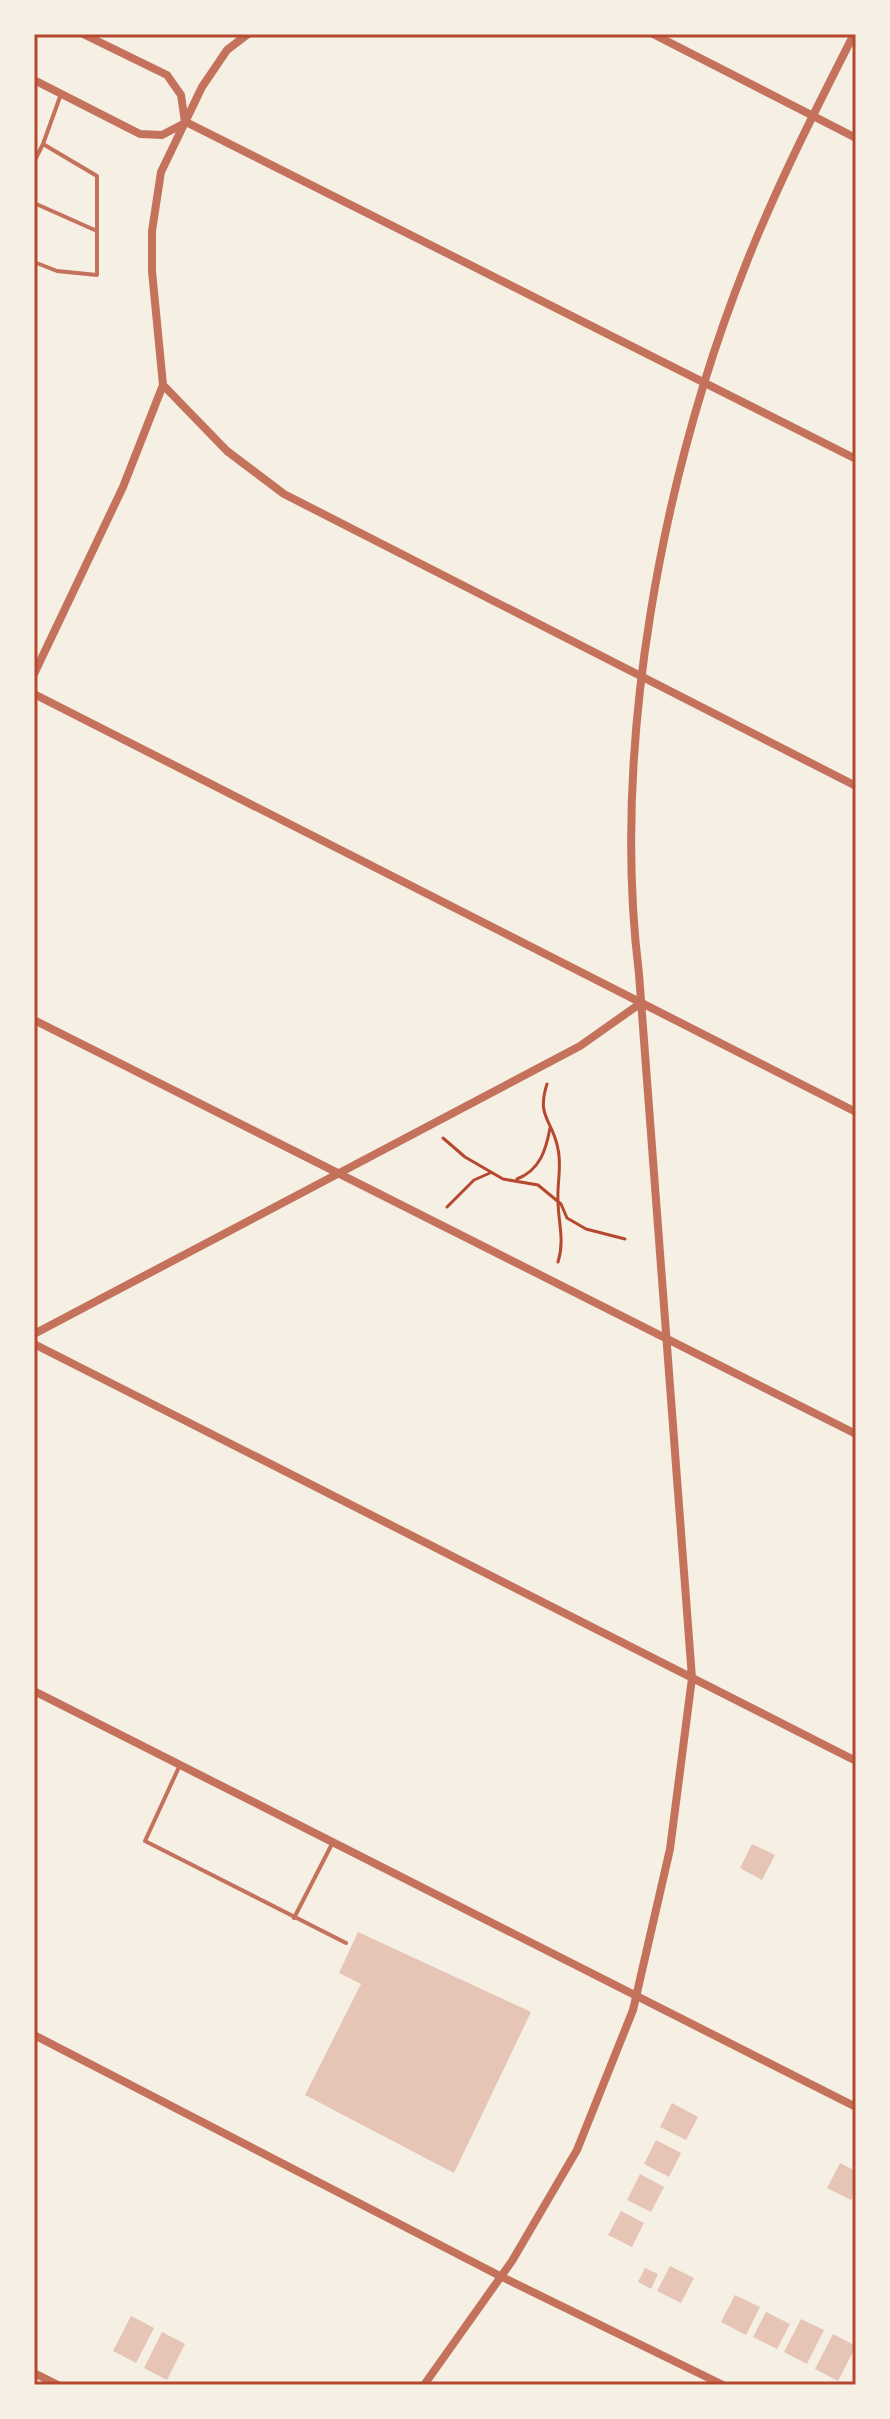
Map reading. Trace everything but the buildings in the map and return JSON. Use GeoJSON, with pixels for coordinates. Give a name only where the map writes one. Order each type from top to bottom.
{"type":"FeatureCollection","features":[{"type":"Feature","properties":{"kind":"street"},"geometry":{"type":"LineString","coordinates":[[83,34],[167,75],[181,95],[186,122]]}},
{"type":"Feature","properties":{"kind":"street"},"geometry":{"type":"LineString","coordinates":[[34,674],[123,487],[163,385],[152,271],[152,231],[161,172],[202,87],[219,63],[248,34]]}},
{"type":"Feature","properties":{"kind":"street"},"geometry":{"type":"LineString","coordinates":[[653,34],[856,138]]}},
{"type":"Feature","properties":{"kind":"street"},"geometry":{"type":"LineString","coordinates":[[424,2385],[500,2276],[577,2150],[633,2010],[670,1849],[692,1678],[668,1339],[630,902],[631,804],[662,548],[705,382],[746,263],[812,117],[854,34]]}},
{"type":"Feature","properties":{"kind":"street"},"geometry":{"type":"LineString","coordinates":[[34,80],[140,134],[162,135],[186,122]]}},
{"type":"Feature","properties":{"kind":"street"},"geometry":{"type":"LineString","coordinates":[[186,122],[856,459]]}},
{"type":"Feature","properties":{"kind":"street"},"geometry":{"type":"LineString","coordinates":[[163,385],[227,451],[284,494],[856,786]]}},
{"type":"Feature","properties":{"kind":"street"},"geometry":{"type":"LineString","coordinates":[[34,694],[856,1112]]}},
{"type":"Feature","properties":{"kind":"street"},"geometry":{"type":"LineString","coordinates":[[34,1334],[580,1046],[641,1003]]}},
{"type":"Feature","properties":{"kind":"street"},"geometry":{"type":"LineString","coordinates":[[34,1020],[856,1434]]}},
{"type":"Feature","properties":{"kind":"street"},"geometry":{"type":"LineString","coordinates":[[34,1344],[856,1761]]}},
{"type":"Feature","properties":{"kind":"street"},"geometry":{"type":"LineString","coordinates":[[34,1691],[856,2107]]}},
{"type":"Feature","properties":{"kind":"street"},"geometry":{"type":"LineString","coordinates":[[34,2035],[500,2276],[723,2385]]}},
{"type":"Feature","properties":{"kind":"street"},"geometry":{"type":"LineString","coordinates":[[34,2373],[58,2385]]}},
{"type":"Feature","properties":{"kind":"lane"},"geometry":{"type":"LineString","coordinates":[[34,162],[61,94]]}},
{"type":"Feature","properties":{"kind":"lane"},"geometry":{"type":"LineString","coordinates":[[34,262],[57,271],[97,275],[97,176],[43,144]]}},
{"type":"Feature","properties":{"kind":"lane"},"geometry":{"type":"LineString","coordinates":[[34,203],[97,231]]}},
{"type":"Feature","properties":{"kind":"lane"},"geometry":{"type":"LineString","coordinates":[[180,1765],[145,1841],[346,1943]]}},
{"type":"Feature","properties":{"kind":"lane"},"geometry":{"type":"LineString","coordinates":[[294,1918],[333,1842]]}},
{"type":"Feature","properties":{"kind":"path"},"geometry":{"type":"LineString","coordinates":[[547,1084],[542,1113],[558,1144],[561,1165],[557,1201],[563,1246],[558,1262]]}},
{"type":"Feature","properties":{"kind":"path"},"geometry":{"type":"LineString","coordinates":[[517,1179],[525,1176],[546,1152],[550,1128]]}},
{"type":"Feature","properties":{"kind":"path"},"geometry":{"type":"LineString","coordinates":[[443,1138],[490,1173],[503,1179],[538,1185],[557,1201],[567,1218],[586,1229],[625,1239]]}},
{"type":"Feature","properties":{"kind":"path"},"geometry":{"type":"LineString","coordinates":[[447,1207],[474,1180],[490,1173]]}}]}
